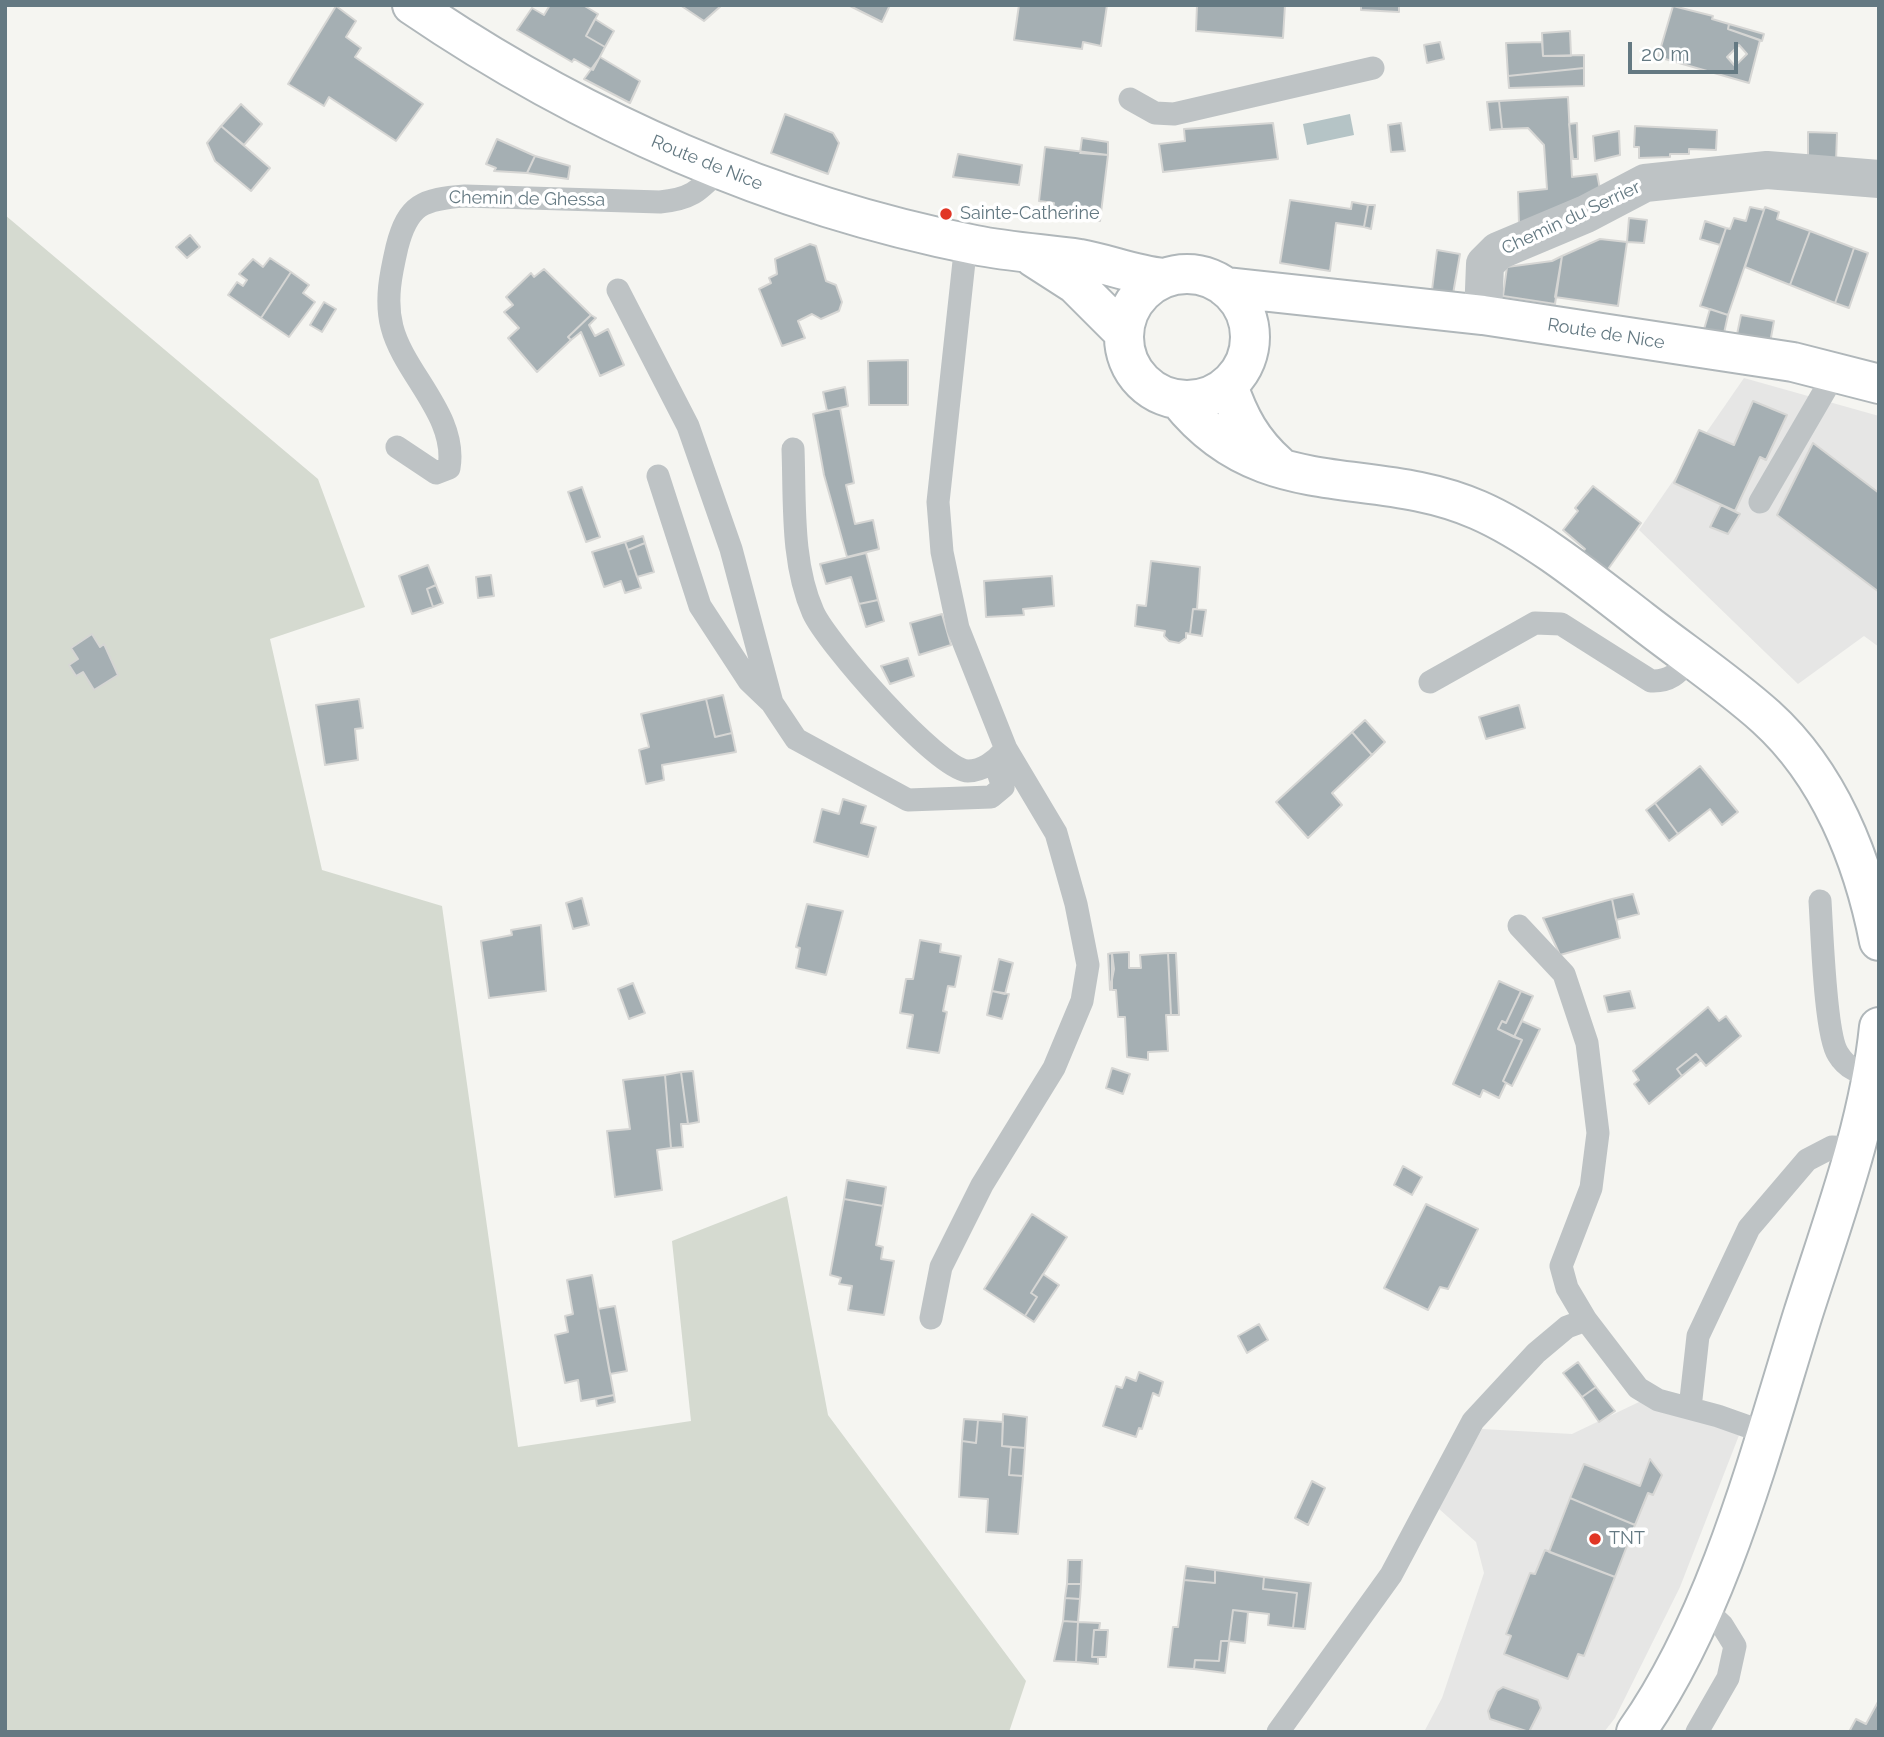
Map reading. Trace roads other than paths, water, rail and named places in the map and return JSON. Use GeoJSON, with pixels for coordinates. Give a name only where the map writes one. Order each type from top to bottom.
{"type":"FeatureCollection","features":[{"type":"Feature","properties":{"kind":"main road","name":"Route de Nice"},"geometry":{"type":"LineString","coordinates":[[412,5],[467,42],[559,94],[718,171],[842,211],[966,243],[1028,255],[1082,260],[1134,275],[1163,278]]}},
{"type":"Feature","properties":{"kind":"main road","name":"Route de Nice"},"geometry":{"type":"LineString","coordinates":[[1028,255],[1075,284],[1124,333]]}},
{"type":"Feature","properties":{"kind":"main road"},"geometry":{"type":"LineString","coordinates":[[1179,274],[1195,274],[1225,287],[1244,312],[1250,342],[1239,373],[1228,385],[1205,397],[1179,400],[1160,395],[1145,384],[1133,369],[1125,352],[1127,316],[1135,300],[1147,287],[1163,278],[1179,274]]}},
{"type":"Feature","properties":{"kind":"main road","name":"Route de Nice"},"geometry":{"type":"LineString","coordinates":[[1225,287],[1331,301],[1483,315],[1793,362],[1879,384]]}},
{"type":"Feature","properties":{"kind":"main road","name":"Route de Nice"},"geometry":{"type":"LineString","coordinates":[[1250,342],[1290,315],[1331,301]]}},
{"type":"Feature","properties":{"kind":"main road"},"geometry":{"type":"LineString","coordinates":[[1228,385],[1245,427],[1260,449],[1285,471]]}},
{"type":"Feature","properties":{"kind":"main road"},"geometry":{"type":"LineString","coordinates":[[1179,400],[1200,425],[1222,443],[1250,459],[1285,471],[1425,494],[1479,510],[1594,583],[1767,718],[1801,757],[1831,802],[1870,897],[1879,940]]}},
{"type":"Feature","properties":{"kind":"main road"},"geometry":{"type":"LineString","coordinates":[[1636,1732],[1663,1693],[1705,1609],[1766,1433],[1855,1148],[1874,1076],[1879,1027]]}},
{"type":"Feature","properties":{"kind":"street","name":"Chemin du Serrier"},"geometry":{"type":"LineString","coordinates":[[1483,315],[1485,264],[1498,251],[1586,214],[1645,183],[1767,170],[1879,179]]}},
{"type":"Feature","properties":{"kind":"lane"},"geometry":{"type":"LineString","coordinates":[[1130,99],[1155,113],[1174,114],[1373,68]]}},
{"type":"Feature","properties":{"kind":"lane","name":"Chemin de Ghessa"},"geometry":{"type":"LineString","coordinates":[[397,447],[436,473],[449,468],[452,452],[442,424],[392,328],[390,275],[403,225],[416,208],[434,198],[465,196],[682,200],[699,191],[718,171]]}},
{"type":"Feature","properties":{"kind":"lane"},"geometry":{"type":"LineString","coordinates":[[657,476],[701,606],[749,681],[772,703],[796,739],[908,800],[991,797],[1003,787],[1001,756],[958,628],[942,552],[939,515],[966,243]]}},
{"type":"Feature","properties":{"kind":"lane"},"geometry":{"type":"LineString","coordinates":[[618,290],[688,426],[731,549],[772,703]]}},
{"type":"Feature","properties":{"kind":"lane"},"geometry":{"type":"LineString","coordinates":[[1760,502],[1835,373]]}},
{"type":"Feature","properties":{"kind":"lane"},"geometry":{"type":"LineString","coordinates":[[793,449],[797,551],[814,614],[887,708],[953,767],[969,771],[1001,756]]}},
{"type":"Feature","properties":{"kind":"lane"},"geometry":{"type":"LineString","coordinates":[[1430,682],[1535,623],[1561,624],[1650,681],[1664,681],[1678,674],[1691,659]]}},
{"type":"Feature","properties":{"kind":"lane"},"geometry":{"type":"LineString","coordinates":[[931,1318],[941,1266],[982,1185],[1054,1068],[1082,1001],[1088,965],[1076,904],[1056,833],[1001,756]]}},
{"type":"Feature","properties":{"kind":"lane"},"geometry":{"type":"LineString","coordinates":[[1820,901],[1826,996],[1836,1052],[1852,1070],[1874,1076]]}},
{"type":"Feature","properties":{"kind":"lane"},"geometry":{"type":"LineString","coordinates":[[1519,926],[1564,974],[1587,1043],[1598,1133],[1591,1188],[1561,1266],[1567,1288],[1586,1320],[1638,1388],[1658,1400],[1766,1433]]}},
{"type":"Feature","properties":{"kind":"lane"},"geometry":{"type":"LineString","coordinates":[[1690,1408],[1698,1336],[1749,1228],[1807,1160],[1832,1147],[1855,1148]]}},
{"type":"Feature","properties":{"kind":"lane"},"geometry":{"type":"LineString","coordinates":[[1278,1732],[1391,1575],[1473,1422],[1536,1353],[1567,1327],[1586,1320]]}},
{"type":"Feature","properties":{"kind":"lane"},"geometry":{"type":"LineString","coordinates":[[1697,1732],[1728,1678],[1735,1646],[1722,1625],[1705,1609]]}},
{"type":"Feature","properties":{"kind":"place","name":"Sainte-Catherine"},"geometry":{"type":"Point","coordinates":[946,214]}},
{"type":"Feature","properties":{"kind":"place","name":"TNT"},"geometry":{"type":"Point","coordinates":[1595,1539]}}]}
